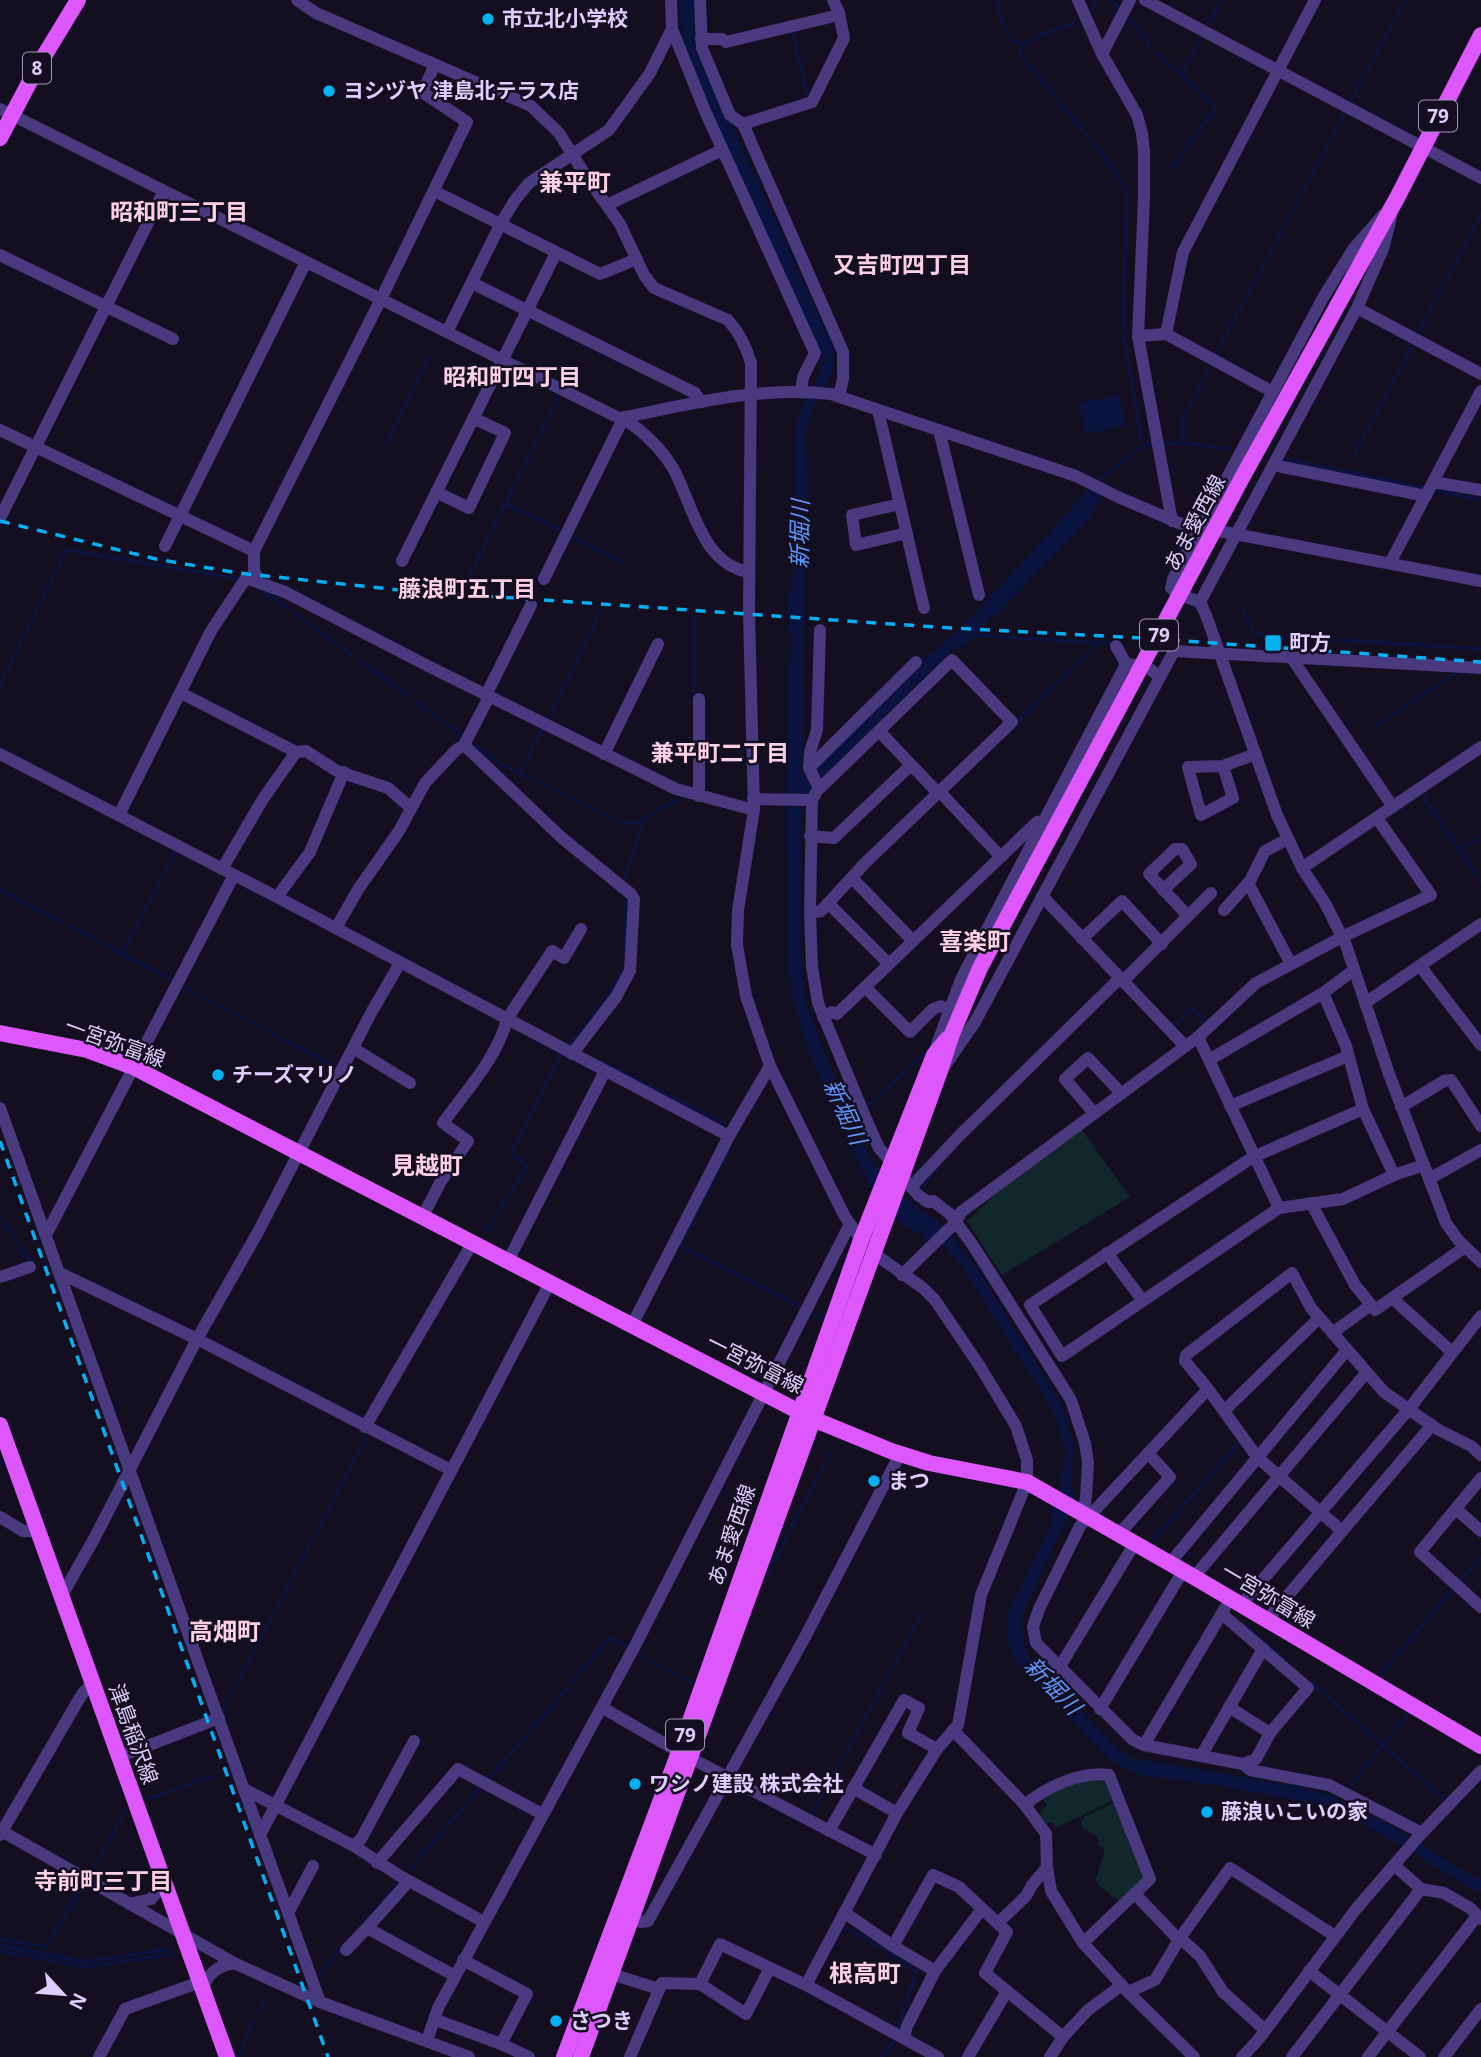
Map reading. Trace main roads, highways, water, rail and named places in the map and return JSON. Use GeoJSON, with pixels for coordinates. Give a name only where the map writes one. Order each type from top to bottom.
{"type":"FeatureCollection","features":[{"type":"Feature","properties":{"kind":"main road","name":"8"},"geometry":{"type":"LineString","coordinates":[[0,138],[6,112],[78,0]]}},
{"type":"Feature","properties":{"kind":"main road","name":"あま愛西線"},"geometry":{"type":"LineString","coordinates":[[580,2057],[631,1919],[799,1410],[877,1199],[899,1175],[980,968],[1481,36]]}},
{"type":"Feature","properties":{"kind":"main road","name":"一宮弥富線"},"geometry":{"type":"LineString","coordinates":[[0,1033],[87,1050],[133,1066],[813,1419],[929,1463],[1027,1482],[1182,1570],[1231,1606],[1267,1620],[1481,1746]]}},
{"type":"Feature","properties":{"kind":"main road","name":"あま愛西線"},"geometry":{"type":"LineString","coordinates":[[564,2057],[813,1419],[887,1214],[933,1055],[952,1034]]}},
{"type":"Feature","properties":{"kind":"main road","name":"津島稲沢線"},"geometry":{"type":"LineString","coordinates":[[0,1425],[227,2057]]}},
{"type":"Feature","properties":{"kind":"water","name":"新堀川"},"geometry":{"type":"Polygon","coordinates":[[[679,0],[693,0],[694,33],[698,50],[834,353],[833,372],[811,413],[806,432],[802,773],[808,775],[919,663],[957,632],[1072,508],[1087,488],[1103,495],[1088,520],[995,616],[992,615],[973,638],[959,649],[955,647],[816,783],[804,798],[802,811],[801,949],[805,1001],[843,1099],[874,1164],[908,1201],[911,1199],[913,1204],[947,1229],[975,1267],[978,1265],[978,1271],[1062,1405],[1073,1443],[1072,1489],[1075,1495],[1022,1615],[1023,1643],[1031,1658],[1118,1750],[1132,1758],[1302,1787],[1335,1797],[1390,1825],[1470,1875],[1481,1879],[1481,1894],[1357,1820],[1322,1805],[1134,1773],[1111,1761],[1017,1664],[1008,1641],[1007,1615],[1052,1522],[1051,1506],[1060,1487],[1066,1453],[1057,1418],[962,1267],[943,1246],[931,1238],[929,1241],[923,1238],[924,1236],[902,1224],[873,1192],[810,1055],[792,998],[788,949],[786,797],[791,635],[787,612],[794,567],[795,433],[801,407],[821,371],[823,357],[740,178],[684,46],[679,0]]]}},
{"type":"Feature","properties":{"kind":"water"},"geometry":{"type":"Polygon","coordinates":[[[1119,395],[1125,426],[1085,434],[1079,403],[1119,395]]]}},
{"type":"Feature","properties":{"kind":"water"},"geometry":{"type":"Polygon","coordinates":[[[0,1943],[85,1960],[167,1947],[168,1951],[84,1964],[0,1948],[0,1943]]]}},
{"type":"Feature","properties":{"kind":"waterway"},"geometry":{"type":"LineString","coordinates":[[997,0],[1002,21],[1014,42],[1022,44]]}},
{"type":"Feature","properties":{"kind":"waterway"},"geometry":{"type":"LineString","coordinates":[[1090,12],[1096,0]]}},
{"type":"Feature","properties":{"kind":"waterway"},"geometry":{"type":"LineString","coordinates":[[1110,0],[1120,9]]}},
{"type":"Feature","properties":{"kind":"waterway"},"geometry":{"type":"LineString","coordinates":[[1209,23],[1222,0]]}},
{"type":"Feature","properties":{"kind":"waterway"},"geometry":{"type":"LineString","coordinates":[[1351,101],[1405,0]]}},
{"type":"Feature","properties":{"kind":"waterway"},"geometry":{"type":"LineString","coordinates":[[1126,15],[1149,45]]}},
{"type":"Feature","properties":{"kind":"waterway"},"geometry":{"type":"LineString","coordinates":[[1074,23],[1040,35],[1023,45],[1020,54],[1100,151],[1127,190],[1123,331]]}},
{"type":"Feature","properties":{"kind":"waterway"},"geometry":{"type":"LineString","coordinates":[[792,32],[808,96]]}},
{"type":"Feature","properties":{"kind":"waterway"},"geometry":{"type":"LineString","coordinates":[[1181,76],[1201,38]]}},
{"type":"Feature","properties":{"kind":"waterway"},"geometry":{"type":"LineString","coordinates":[[1155,51],[1216,107],[1172,169]]}},
{"type":"Feature","properties":{"kind":"waterway"},"geometry":{"type":"LineString","coordinates":[[1215,356],[1345,113]]}},
{"type":"Feature","properties":{"kind":"waterway"},"geometry":{"type":"LineString","coordinates":[[1417,335],[1481,215]]}},
{"type":"Feature","properties":{"kind":"waterway"},"geometry":{"type":"LineString","coordinates":[[1124,335],[1141,438]]}},
{"type":"Feature","properties":{"kind":"waterway"},"geometry":{"type":"LineString","coordinates":[[1353,457],[1413,344]]}},
{"type":"Feature","properties":{"kind":"waterway"},"geometry":{"type":"LineString","coordinates":[[387,442],[429,357]]}},
{"type":"Feature","properties":{"kind":"waterway"},"geometry":{"type":"LineString","coordinates":[[1184,443],[1183,418],[1211,365]]}},
{"type":"Feature","properties":{"kind":"waterway"},"geometry":{"type":"LineString","coordinates":[[465,585],[559,396]]}},
{"type":"Feature","properties":{"kind":"waterway"},"geometry":{"type":"LineString","coordinates":[[1163,443],[1229,449]]}},
{"type":"Feature","properties":{"kind":"waterway"},"geometry":{"type":"LineString","coordinates":[[1095,483],[1143,445],[1152,444]]}},
{"type":"Feature","properties":{"kind":"waterway"},"geometry":{"type":"LineString","coordinates":[[1287,459],[1424,488]]}},
{"type":"Feature","properties":{"kind":"waterway"},"geometry":{"type":"LineString","coordinates":[[1432,490],[1481,500]]}},
{"type":"Feature","properties":{"kind":"waterway"},"geometry":{"type":"LineString","coordinates":[[506,504],[563,531]]}},
{"type":"Feature","properties":{"kind":"waterway"},"geometry":{"type":"LineString","coordinates":[[571,536],[624,564]]}},
{"type":"Feature","properties":{"kind":"waterway"},"geometry":{"type":"LineString","coordinates":[[0,685],[67,550],[240,579]]}},
{"type":"Feature","properties":{"kind":"waterway"},"geometry":{"type":"LineString","coordinates":[[258,588],[288,609]]}},
{"type":"Feature","properties":{"kind":"waterway"},"geometry":{"type":"LineString","coordinates":[[1242,609],[1255,634],[1481,649]]}},
{"type":"Feature","properties":{"kind":"waterway"},"geometry":{"type":"LineString","coordinates":[[549,717],[601,611]]}},
{"type":"Feature","properties":{"kind":"waterway"},"geometry":{"type":"LineString","coordinates":[[294,613],[352,655]]}},
{"type":"Feature","properties":{"kind":"waterway"},"geometry":{"type":"LineString","coordinates":[[694,617],[694,699]]}},
{"type":"Feature","properties":{"kind":"waterway"},"geometry":{"type":"LineString","coordinates":[[974,635],[1115,642]]}},
{"type":"Feature","properties":{"kind":"waterway"},"geometry":{"type":"LineString","coordinates":[[1016,723],[1098,644]]}},
{"type":"Feature","properties":{"kind":"waterway"},"geometry":{"type":"LineString","coordinates":[[359,660],[407,695]]}},
{"type":"Feature","properties":{"kind":"waterway"},"geometry":{"type":"LineString","coordinates":[[1375,726],[1458,672]]}},
{"type":"Feature","properties":{"kind":"waterway"},"geometry":{"type":"LineString","coordinates":[[415,701],[461,735]]}},
{"type":"Feature","properties":{"kind":"waterway"},"geometry":{"type":"LineString","coordinates":[[520,773],[542,729]]}},
{"type":"Feature","properties":{"kind":"waterway"},"geometry":{"type":"LineString","coordinates":[[476,746],[499,763],[623,823],[636,823],[679,799]]}},
{"type":"Feature","properties":{"kind":"waterway"},"geometry":{"type":"LineString","coordinates":[[1422,795],[1481,882]]}},
{"type":"Feature","properties":{"kind":"waterway"},"geometry":{"type":"LineString","coordinates":[[625,878],[644,820]]}},
{"type":"Feature","properties":{"kind":"waterway"},"geometry":{"type":"LineString","coordinates":[[1459,850],[1481,836]]}},
{"type":"Feature","properties":{"kind":"waterway"},"geometry":{"type":"LineString","coordinates":[[122,954],[175,852]]}},
{"type":"Feature","properties":{"kind":"waterway"},"geometry":{"type":"LineString","coordinates":[[0,890],[61,922]]}},
{"type":"Feature","properties":{"kind":"waterway"},"geometry":{"type":"LineString","coordinates":[[625,901],[625,954]]}},
{"type":"Feature","properties":{"kind":"waterway"},"geometry":{"type":"LineString","coordinates":[[70,926],[173,981]]}},
{"type":"Feature","properties":{"kind":"waterway"},"geometry":{"type":"LineString","coordinates":[[571,1043],[606,999],[623,971]]}},
{"type":"Feature","properties":{"kind":"waterway"},"geometry":{"type":"LineString","coordinates":[[184,987],[334,1066]]}},
{"type":"Feature","properties":{"kind":"waterway"},"geometry":{"type":"LineString","coordinates":[[1174,1026],[1193,1009],[1208,1023]]}},
{"type":"Feature","properties":{"kind":"waterway","name":"新堀川"},"geometry":{"type":"LineString","coordinates":[[867,1107],[925,1053]]}},
{"type":"Feature","properties":{"kind":"waterway"},"geometry":{"type":"LineString","coordinates":[[486,1232],[527,1166],[511,1154],[560,1056]]}},
{"type":"Feature","properties":{"kind":"waterway"},"geometry":{"type":"LineString","coordinates":[[601,1062],[724,1123]]}},
{"type":"Feature","properties":{"kind":"waterway"},"geometry":{"type":"LineString","coordinates":[[730,1149],[680,1246],[803,1308]]}},
{"type":"Feature","properties":{"kind":"waterway"},"geometry":{"type":"LineString","coordinates":[[923,1187],[940,1164]]}},
{"type":"Feature","properties":{"kind":"waterway"},"geometry":{"type":"LineString","coordinates":[[0,1216],[30,1261]]}},
{"type":"Feature","properties":{"kind":"waterway"},"geometry":{"type":"LineString","coordinates":[[811,1313],[821,1318]]}},
{"type":"Feature","properties":{"kind":"waterway"},"geometry":{"type":"LineString","coordinates":[[314,1538],[366,1437]]}},
{"type":"Feature","properties":{"kind":"waterway"},"geometry":{"type":"LineString","coordinates":[[1153,1540],[1241,1441]]}},
{"type":"Feature","properties":{"kind":"waterway"},"geometry":{"type":"LineString","coordinates":[[766,1578],[830,1453]]}},
{"type":"Feature","properties":{"kind":"waterway"},"geometry":{"type":"LineString","coordinates":[[0,1465],[2,1461]]}},
{"type":"Feature","properties":{"kind":"waterway"},"geometry":{"type":"LineString","coordinates":[[223,1710],[311,1542]]}},
{"type":"Feature","properties":{"kind":"waterway"},"geometry":{"type":"LineString","coordinates":[[1459,1582],[1481,1557]]}},
{"type":"Feature","properties":{"kind":"waterway"},"geometry":{"type":"LineString","coordinates":[[1380,1675],[1452,1590]]}},
{"type":"Feature","properties":{"kind":"waterway"},"geometry":{"type":"LineString","coordinates":[[812,1815],[922,1613]]}},
{"type":"Feature","properties":{"kind":"waterway"},"geometry":{"type":"LineString","coordinates":[[1243,1624],[1284,1659]]}},
{"type":"Feature","properties":{"kind":"waterway"},"geometry":{"type":"LineString","coordinates":[[570,1684],[610,1638],[630,1648]]}},
{"type":"Feature","properties":{"kind":"waterway"},"geometry":{"type":"LineString","coordinates":[[636,1653],[692,1683]]}},
{"type":"Feature","properties":{"kind":"waterway"},"geometry":{"type":"LineString","coordinates":[[1311,1682],[1443,1798]]}},
{"type":"Feature","properties":{"kind":"waterway"},"geometry":{"type":"LineString","coordinates":[[487,1781],[567,1689]]}},
{"type":"Feature","properties":{"kind":"waterway"},"geometry":{"type":"LineString","coordinates":[[1349,1787],[1410,1712]]}},
{"type":"Feature","properties":{"kind":"waterway"},"geometry":{"type":"LineString","coordinates":[[148,1799],[212,1776]]}},
{"type":"Feature","properties":{"kind":"waterway"},"geometry":{"type":"LineString","coordinates":[[410,1869],[479,1789]]}},
{"type":"Feature","properties":{"kind":"waterway"},"geometry":{"type":"LineString","coordinates":[[94,1868],[126,1810]]}},
{"type":"Feature","properties":{"kind":"waterway"},"geometry":{"type":"LineString","coordinates":[[363,1923],[399,1882]]}},
{"type":"Feature","properties":{"kind":"waterway"},"geometry":{"type":"LineString","coordinates":[[0,1939],[46,1947],[79,1892]]}},
{"type":"Feature","properties":{"kind":"waterway"},"geometry":{"type":"LineString","coordinates":[[842,1926],[889,1952],[917,1972],[897,2029]]}},
{"type":"Feature","properties":{"kind":"waterway"},"geometry":{"type":"LineString","coordinates":[[318,1976],[342,1947]]}},
{"type":"Feature","properties":{"kind":"waterway"},"geometry":{"type":"LineString","coordinates":[[0,1951],[84,1967],[173,1954]]}},
{"type":"Feature","properties":{"kind":"waterway"},"geometry":{"type":"LineString","coordinates":[[259,2010],[265,1999]]}},
{"type":"Feature","properties":{"kind":"waterway"},"geometry":{"type":"LineString","coordinates":[[238,2057],[253,2021]]}},
{"type":"Feature","properties":{"kind":"waterway"},"geometry":{"type":"LineString","coordinates":[[882,2057],[896,2038]]}},
{"type":"Feature","properties":{"kind":"railway"},"geometry":{"type":"LineString","coordinates":[[0,521],[156,559],[238,573],[399,590],[1481,662]]}},
{"type":"Feature","properties":{"kind":"railway"},"geometry":{"type":"LineString","coordinates":[[0,1141],[328,2057]]}},
{"type":"Feature","properties":{"kind":"place","name":"市立北小学校"},"geometry":{"type":"Point","coordinates":[488,19]}},
{"type":"Feature","properties":{"kind":"place","name":"ヨシヅヤ 津島北テラス店"},"geometry":{"type":"Point","coordinates":[329,91]}},
{"type":"Feature","properties":{"kind":"place","name":"町方"},"geometry":{"type":"Point","coordinates":[1273,643]}},
{"type":"Feature","properties":{"kind":"place","name":"チーズマリノ"},"geometry":{"type":"Point","coordinates":[218,1075]}},
{"type":"Feature","properties":{"kind":"place","name":"まつ"},"geometry":{"type":"Point","coordinates":[874,1481]}},
{"type":"Feature","properties":{"kind":"place","name":"ワシノ建設 株式会社"},"geometry":{"type":"Point","coordinates":[635,1784]}},
{"type":"Feature","properties":{"kind":"place","name":"藤浪いこいの家"},"geometry":{"type":"Point","coordinates":[1207,1812]}},
{"type":"Feature","properties":{"kind":"place","name":"さつき"},"geometry":{"type":"Point","coordinates":[556,2021]}},
{"type":"Feature","properties":{"kind":"district","name":"兼平町"},"geometry":{"type":"Point","coordinates":[575,183]}},
{"type":"Feature","properties":{"kind":"district","name":"昭和町三丁目"},"geometry":{"type":"Point","coordinates":[179,212]}},
{"type":"Feature","properties":{"kind":"district","name":"又吉町四丁目"},"geometry":{"type":"Point","coordinates":[902,265]}},
{"type":"Feature","properties":{"kind":"district","name":"昭和町四丁目"},"geometry":{"type":"Point","coordinates":[512,377]}},
{"type":"Feature","properties":{"kind":"district","name":"藤浪町五丁目"},"geometry":{"type":"Point","coordinates":[467,589]}},
{"type":"Feature","properties":{"kind":"district","name":"兼平町二丁目"},"geometry":{"type":"Point","coordinates":[720,753]}},
{"type":"Feature","properties":{"kind":"district","name":"喜楽町"},"geometry":{"type":"Point","coordinates":[975,942]}},
{"type":"Feature","properties":{"kind":"district","name":"見越町"},"geometry":{"type":"Point","coordinates":[427,1166]}},
{"type":"Feature","properties":{"kind":"district","name":"高畑町"},"geometry":{"type":"Point","coordinates":[225,1632]}},
{"type":"Feature","properties":{"kind":"district","name":"寺前町三丁目"},"geometry":{"type":"Point","coordinates":[103,1881]}},
{"type":"Feature","properties":{"kind":"district","name":"根高町"},"geometry":{"type":"Point","coordinates":[865,1974]}}]}
